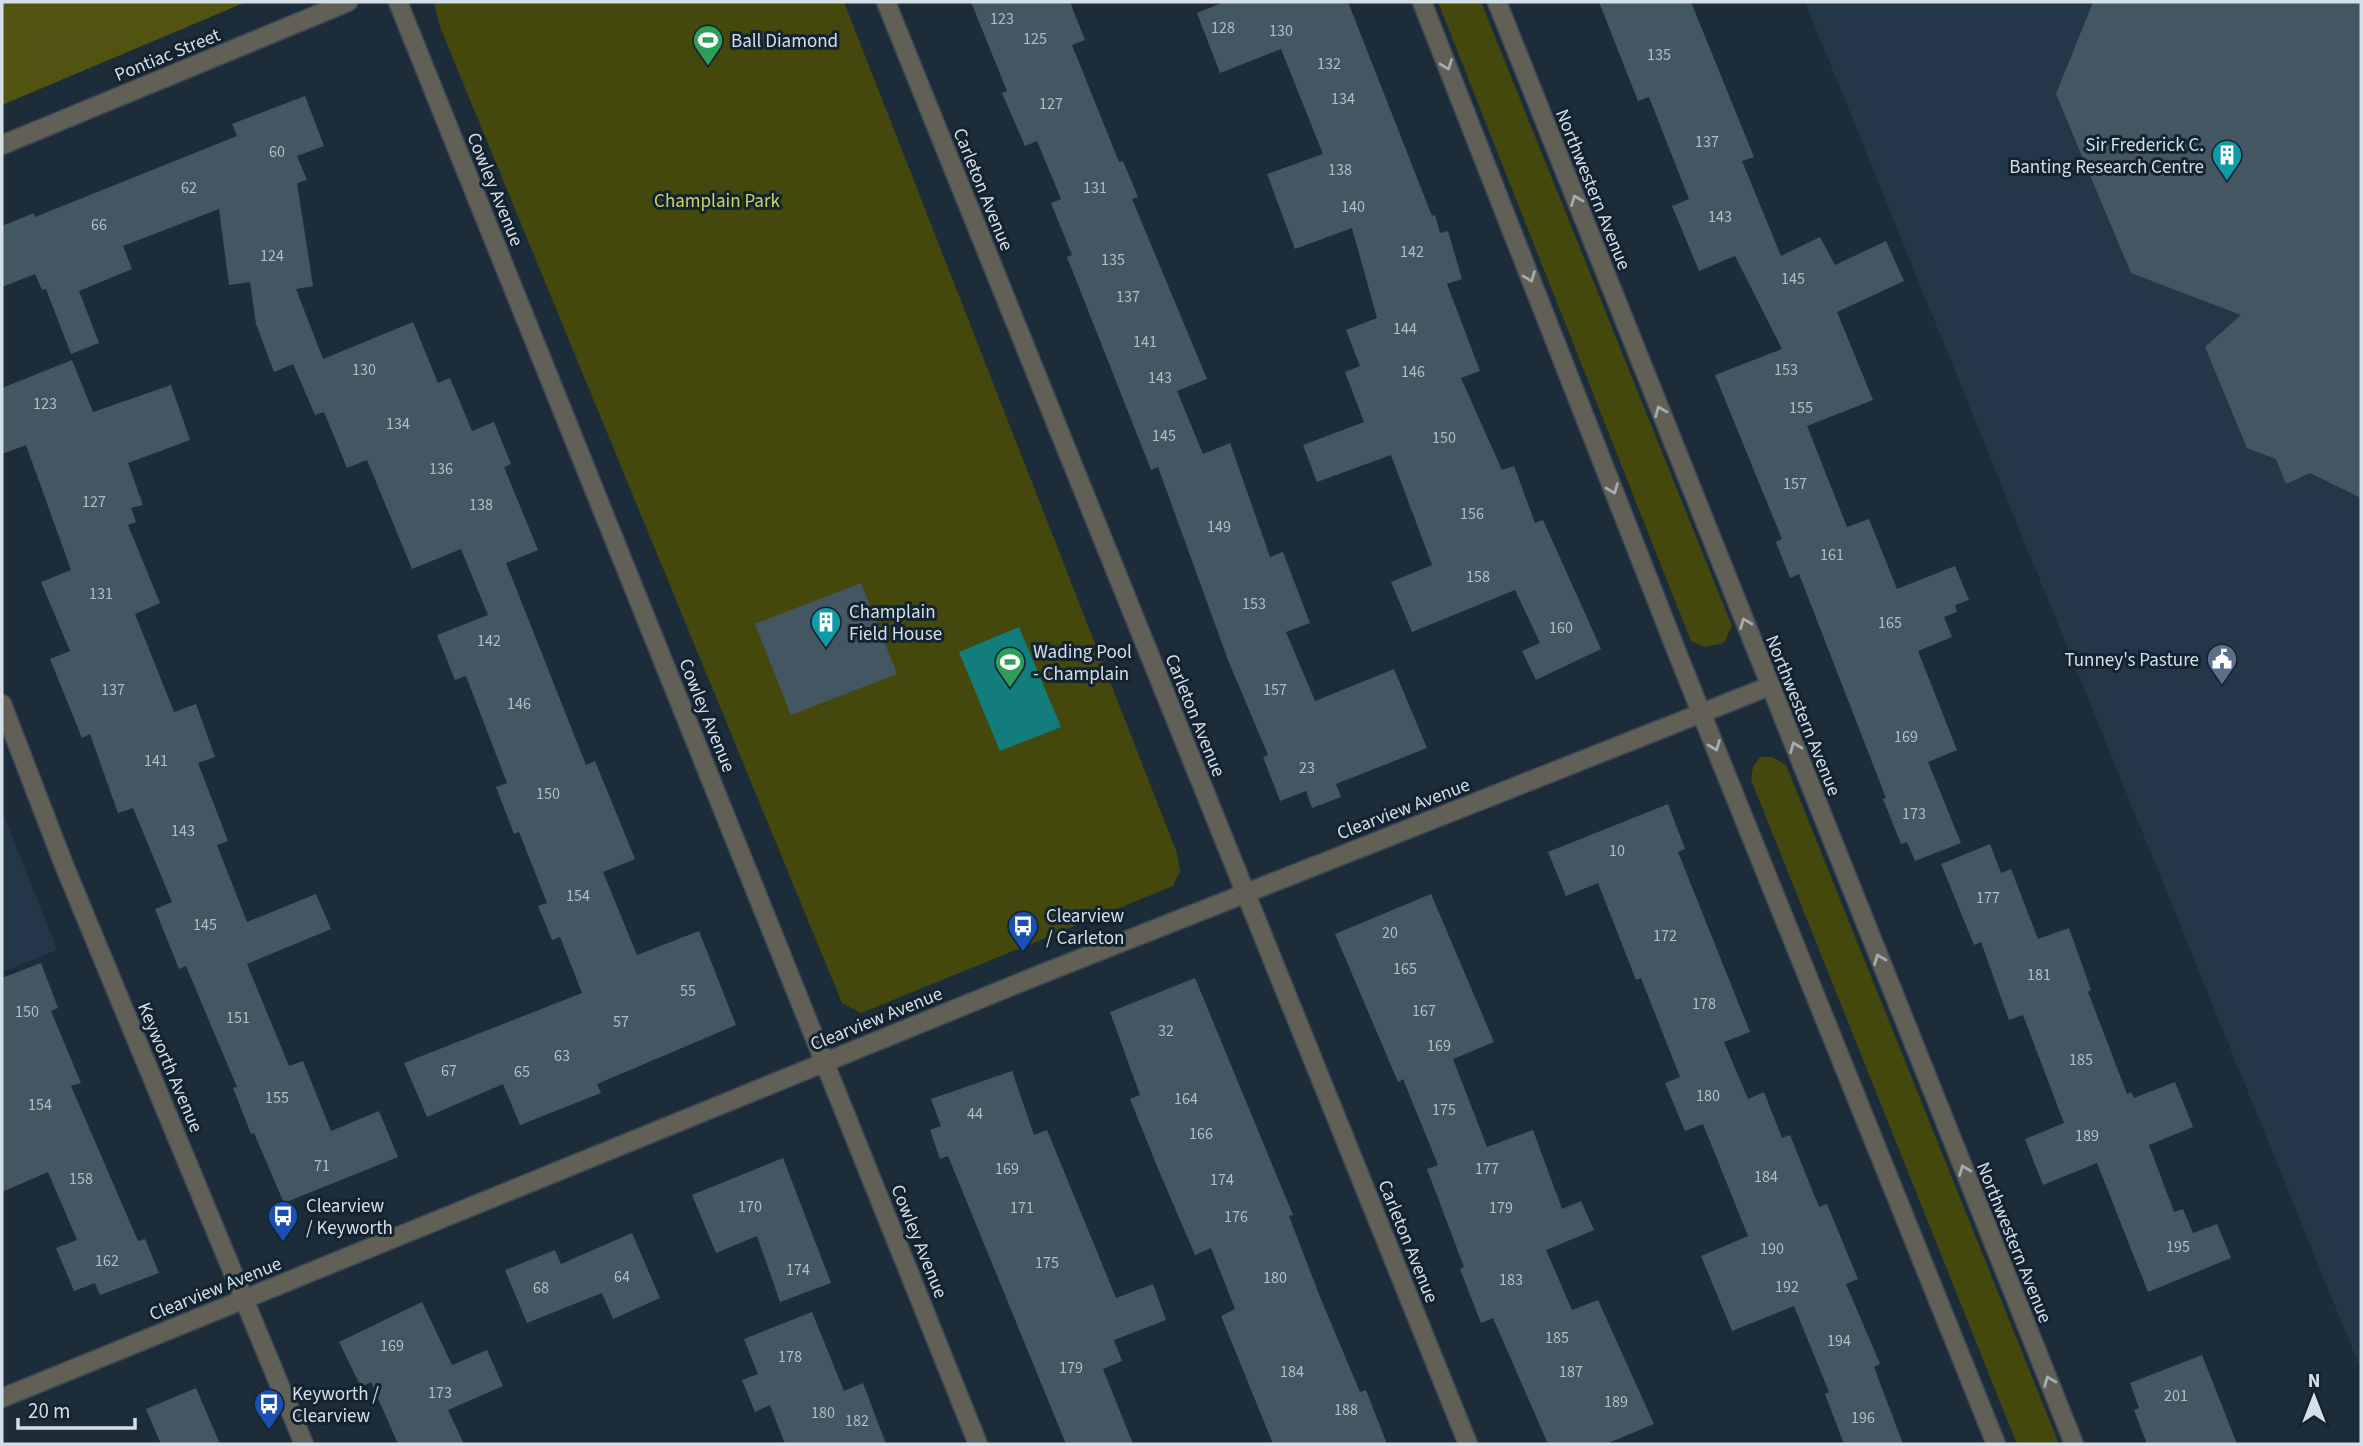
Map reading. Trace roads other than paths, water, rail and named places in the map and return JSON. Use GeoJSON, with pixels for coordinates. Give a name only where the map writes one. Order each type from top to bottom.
{"type":"FeatureCollection","features":[{"type":"Feature","properties":{"kind":"street","name":"Pontiac Street"},"geometry":{"type":"LineString","coordinates":[[2,145],[348,2]]}},
{"type":"Feature","properties":{"kind":"street","name":"Cowley Avenue"},"geometry":{"type":"LineString","coordinates":[[398,2],[978,1444]]}},
{"type":"Feature","properties":{"kind":"street","name":"Carleton Avenue"},"geometry":{"type":"LineString","coordinates":[[886,2],[1468,1444]]}},
{"type":"Feature","properties":{"kind":"street"},"geometry":{"type":"LineString","coordinates":[[1422,2],[1702,713],[1996,1444]]}},
{"type":"Feature","properties":{"kind":"street","name":"Northwestern Avenue"},"geometry":{"type":"LineString","coordinates":[[1497,2],[2074,1444]]}},
{"type":"Feature","properties":{"kind":"street","name":"Clearview Avenue"},"geometry":{"type":"LineString","coordinates":[[2,1398],[825,1062],[1770,686]]}},
{"type":"Feature","properties":{"kind":"street","name":"Keyworth Avenue"},"geometry":{"type":"LineString","coordinates":[[2,704],[64,865],[303,1444]]}},
{"type":"Feature","properties":{"kind":"place","name":"Ball Diamond"},"geometry":{"type":"Point","coordinates":[708,67]}},
{"type":"Feature","properties":{"kind":"place","name":"Sir Frederick C. Banting Research Centre"},"geometry":{"type":"Point","coordinates":[2227,182]}},
{"type":"Feature","properties":{"kind":"place","name":"Champlain Field House"},"geometry":{"type":"Point","coordinates":[826,649]}},
{"type":"Feature","properties":{"kind":"place","name":"Tunney's Pasture"},"geometry":{"type":"Point","coordinates":[2222,686]}},
{"type":"Feature","properties":{"kind":"place","name":"Wading Pool - Champlain"},"geometry":{"type":"Point","coordinates":[1010,689]}},
{"type":"Feature","properties":{"kind":"place","name":"Clearview / Carleton"},"geometry":{"type":"Point","coordinates":[1023,953]}},
{"type":"Feature","properties":{"kind":"place","name":"Clearview / Keyworth"},"geometry":{"type":"Point","coordinates":[283,1243]}},
{"type":"Feature","properties":{"kind":"place","name":"Keyworth / Clearview"},"geometry":{"type":"Point","coordinates":[269,1431]}},
{"type":"Feature","properties":{"kind":"park label","name":"Champlain Park"},"geometry":{"type":"Point","coordinates":[717,200]}}]}
